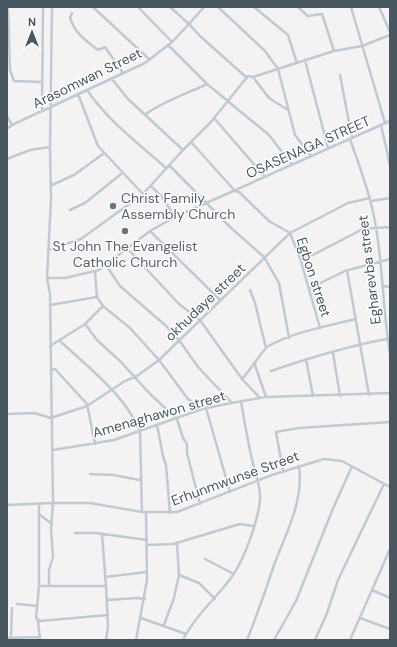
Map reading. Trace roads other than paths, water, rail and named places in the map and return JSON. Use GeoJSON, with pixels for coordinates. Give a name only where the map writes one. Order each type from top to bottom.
{"type":"FeatureCollection","features":[{"type":"Feature","properties":{"kind":"street"},"geometry":{"type":"LineString","coordinates":[[8,7],[10,70],[14,80],[42,82]]}},
{"type":"Feature","properties":{"kind":"street"},"geometry":{"type":"LineString","coordinates":[[42,111],[43,7]]}},
{"type":"Feature","properties":{"kind":"street"},"geometry":{"type":"LineString","coordinates":[[49,586],[49,570],[53,558],[53,450],[50,370],[50,305],[48,278],[48,250],[52,185],[50,146],[52,106],[50,57],[52,7]]}},
{"type":"Feature","properties":{"kind":"street"},"geometry":{"type":"LineString","coordinates":[[93,7],[150,60]]}},
{"type":"Feature","properties":{"kind":"street"},"geometry":{"type":"LineString","coordinates":[[138,7],[172,42]]}},
{"type":"Feature","properties":{"kind":"street"},"geometry":{"type":"LineString","coordinates":[[170,7],[247,78]]}},
{"type":"Feature","properties":{"kind":"street","name":"Arasomwan Street"},"geometry":{"type":"LineString","coordinates":[[7,129],[12,125],[150,60],[172,42],[204,7]]}},
{"type":"Feature","properties":{"kind":"street"},"geometry":{"type":"LineString","coordinates":[[218,7],[265,51],[278,70],[295,135],[311,156]]}},
{"type":"Feature","properties":{"kind":"street"},"geometry":{"type":"LineString","coordinates":[[254,7],[288,35],[297,64]]}},
{"type":"Feature","properties":{"kind":"street"},"geometry":{"type":"LineString","coordinates":[[298,7],[308,16],[322,14],[334,51]]}},
{"type":"Feature","properties":{"kind":"street"},"geometry":{"type":"LineString","coordinates":[[351,7],[385,124]]}},
{"type":"Feature","properties":{"kind":"street"},"geometry":{"type":"LineString","coordinates":[[48,250],[81,239],[142,194],[151,186],[182,150],[214,118],[248,76],[253,77],[278,70],[334,51],[362,46],[390,35],[380,7]]}},
{"type":"Feature","properties":{"kind":"street"},"geometry":{"type":"LineString","coordinates":[[72,13],[70,18],[74,29],[80,36],[98,50],[105,47],[123,74]]}},
{"type":"Feature","properties":{"kind":"street"},"geometry":{"type":"LineString","coordinates":[[168,45],[207,84],[269,135],[292,165]]}},
{"type":"Feature","properties":{"kind":"street"},"geometry":{"type":"LineString","coordinates":[[305,60],[328,148]]}},
{"type":"Feature","properties":{"kind":"street","name":"Egharevba street"},"geometry":{"type":"LineString","coordinates":[[340,75],[351,138],[370,199],[376,228],[387,339],[390,354]]}},
{"type":"Feature","properties":{"kind":"street"},"geometry":{"type":"LineString","coordinates":[[253,77],[269,98],[289,110]]}},
{"type":"Feature","properties":{"kind":"street"},"geometry":{"type":"LineString","coordinates":[[112,78],[128,99],[146,114],[182,150]]}},
{"type":"Feature","properties":{"kind":"street"},"geometry":{"type":"LineString","coordinates":[[146,114],[161,104],[171,101],[207,84]]}},
{"type":"Feature","properties":{"kind":"street"},"geometry":{"type":"LineString","coordinates":[[87,90],[109,118],[127,136],[142,146],[166,168]]}},
{"type":"Feature","properties":{"kind":"street"},"geometry":{"type":"LineString","coordinates":[[78,94],[98,146],[103,154],[142,194]]}},
{"type":"Feature","properties":{"kind":"street"},"geometry":{"type":"LineString","coordinates":[[7,116],[12,125]]}},
{"type":"Feature","properties":{"kind":"street"},"geometry":{"type":"LineString","coordinates":[[214,118],[265,177]]}},
{"type":"Feature","properties":{"kind":"street","name":"OSASENAGA STREET"},"geometry":{"type":"LineString","coordinates":[[150,231],[175,217],[390,121]]}},
{"type":"Feature","properties":{"kind":"street"},"geometry":{"type":"LineString","coordinates":[[381,125],[390,164]]}},
{"type":"Feature","properties":{"kind":"street"},"geometry":{"type":"LineString","coordinates":[[191,142],[235,191],[239,192],[269,221],[290,233]]}},
{"type":"Feature","properties":{"kind":"street"},"geometry":{"type":"LineString","coordinates":[[7,159],[30,150],[50,146]]}},
{"type":"Feature","properties":{"kind":"street"},"geometry":{"type":"LineString","coordinates":[[52,185],[74,175],[103,154]]}},
{"type":"Feature","properties":{"kind":"street"},"geometry":{"type":"LineString","coordinates":[[169,164],[230,227],[265,259],[279,283],[289,338]]}},
{"type":"Feature","properties":{"kind":"street"},"geometry":{"type":"LineString","coordinates":[[70,210],[85,202],[121,174]]}},
{"type":"Feature","properties":{"kind":"street"},"geometry":{"type":"LineString","coordinates":[[151,186],[162,197],[175,217]]}},
{"type":"Feature","properties":{"kind":"street","name":"okhudaye street"},"geometry":{"type":"LineString","coordinates":[[51,418],[87,406],[159,360],[220,300],[265,259],[290,233],[348,204],[370,199],[390,198]]}},
{"type":"Feature","properties":{"kind":"street"},"geometry":{"type":"LineString","coordinates":[[301,261],[364,229],[390,227]]}},
{"type":"Feature","properties":{"kind":"street"},"geometry":{"type":"LineString","coordinates":[[48,278],[65,278],[94,272],[106,265],[150,231],[220,300]]}},
{"type":"Feature","properties":{"kind":"street","name":"Egbon street"},"geometry":{"type":"LineString","coordinates":[[290,233],[310,288],[320,328]]}},
{"type":"Feature","properties":{"kind":"street"},"geometry":{"type":"LineString","coordinates":[[127,248],[179,304],[200,320],[242,379],[260,398]]}},
{"type":"Feature","properties":{"kind":"street"},"geometry":{"type":"LineString","coordinates":[[310,288],[347,270],[390,259]]}},
{"type":"Feature","properties":{"kind":"street"},"geometry":{"type":"LineString","coordinates":[[106,265],[120,286],[165,325],[179,340],[198,366],[231,403]]}},
{"type":"Feature","properties":{"kind":"street"},"geometry":{"type":"LineString","coordinates":[[347,270],[368,395]]}},
{"type":"Feature","properties":{"kind":"street"},"geometry":{"type":"LineString","coordinates":[[94,272],[97,297],[103,306],[130,328],[159,360],[188,399],[202,409]]}},
{"type":"Feature","properties":{"kind":"street"},"geometry":{"type":"LineString","coordinates":[[382,286],[390,287]]}},
{"type":"Feature","properties":{"kind":"street"},"geometry":{"type":"LineString","coordinates":[[250,290],[255,303],[266,348]]}},
{"type":"Feature","properties":{"kind":"street"},"geometry":{"type":"LineString","coordinates":[[50,305],[97,297]]}},
{"type":"Feature","properties":{"kind":"street"},"geometry":{"type":"LineString","coordinates":[[50,346],[60,342],[84,324],[103,306]]}},
{"type":"Feature","properties":{"kind":"street"},"geometry":{"type":"LineString","coordinates":[[242,379],[266,348],[289,338],[320,328],[356,319]]}},
{"type":"Feature","properties":{"kind":"street"},"geometry":{"type":"LineString","coordinates":[[84,324],[97,340],[177,418],[183,438],[187,444],[187,453],[200,504]]}},
{"type":"Feature","properties":{"kind":"street"},"geometry":{"type":"LineString","coordinates":[[271,371],[306,359],[333,353],[360,344],[387,339]]}},
{"type":"Feature","properties":{"kind":"street"},"geometry":{"type":"LineString","coordinates":[[60,342],[112,390],[135,419],[140,431],[140,480],[142,512]]}},
{"type":"Feature","properties":{"kind":"street"},"geometry":{"type":"LineString","coordinates":[[333,353],[340,396]]}},
{"type":"Feature","properties":{"kind":"street"},"geometry":{"type":"LineString","coordinates":[[306,359],[313,396]]}},
{"type":"Feature","properties":{"kind":"street"},"geometry":{"type":"LineString","coordinates":[[254,364],[266,397]]}},
{"type":"Feature","properties":{"kind":"street"},"geometry":{"type":"LineString","coordinates":[[50,370],[55,369],[81,397],[87,406],[94,444]]}},
{"type":"Feature","properties":{"kind":"street","name":"Amenaghawon street"},"geometry":{"type":"LineString","coordinates":[[53,450],[94,444],[140,431],[202,409],[241,401],[266,397],[340,396],[390,393]]}},
{"type":"Feature","properties":{"kind":"street"},"geometry":{"type":"LineString","coordinates":[[183,640],[186,634],[234,574],[253,526],[260,500],[258,481],[251,457],[241,401]]}},
{"type":"Feature","properties":{"kind":"street"},"geometry":{"type":"LineString","coordinates":[[206,408],[230,492]]}},
{"type":"Feature","properties":{"kind":"street"},"geometry":{"type":"LineString","coordinates":[[7,414],[34,413],[51,418]]}},
{"type":"Feature","properties":{"kind":"street"},"geometry":{"type":"LineString","coordinates":[[283,472],[276,432],[299,428],[390,422]]}},
{"type":"Feature","properties":{"kind":"street"},"geometry":{"type":"LineString","coordinates":[[157,425],[166,465],[170,513]]}},
{"type":"Feature","properties":{"kind":"street","name":"Erhunmwunse Street"},"geometry":{"type":"LineString","coordinates":[[7,505],[53,502],[90,503],[142,512],[177,512],[299,466],[324,459],[334,459],[352,466],[390,487]]}},
{"type":"Feature","properties":{"kind":"street"},"geometry":{"type":"LineString","coordinates":[[247,640],[288,531],[301,478],[299,466]]}},
{"type":"Feature","properties":{"kind":"street"},"geometry":{"type":"LineString","coordinates":[[274,640],[296,601],[332,511],[352,466]]}},
{"type":"Feature","properties":{"kind":"street"},"geometry":{"type":"LineString","coordinates":[[90,474],[113,474],[140,480]]}},
{"type":"Feature","properties":{"kind":"street"},"geometry":{"type":"LineString","coordinates":[[315,640],[338,580],[384,484]]}},
{"type":"Feature","properties":{"kind":"street"},"geometry":{"type":"LineString","coordinates":[[12,608],[9,638],[40,639],[38,621],[35,617],[39,586],[39,504]]}},
{"type":"Feature","properties":{"kind":"street"},"geometry":{"type":"LineString","coordinates":[[136,640],[145,599],[147,572],[146,512]]}},
{"type":"Feature","properties":{"kind":"street"},"geometry":{"type":"LineString","coordinates":[[39,515],[52,524]]}},
{"type":"Feature","properties":{"kind":"street"},"geometry":{"type":"LineString","coordinates":[[147,545],[177,543],[240,524],[253,526]]}},
{"type":"Feature","properties":{"kind":"street"},"geometry":{"type":"LineString","coordinates":[[75,533],[102,534],[147,540]]}},
{"type":"Feature","properties":{"kind":"street"},"geometry":{"type":"LineString","coordinates":[[102,534],[108,600],[106,640]]}},
{"type":"Feature","properties":{"kind":"street"},"geometry":{"type":"LineString","coordinates":[[164,625],[174,598],[179,575],[177,543]]}},
{"type":"Feature","properties":{"kind":"street"},"geometry":{"type":"LineString","coordinates":[[350,640],[390,549]]}},
{"type":"Feature","properties":{"kind":"street"},"geometry":{"type":"LineString","coordinates":[[205,559],[234,574]]}},
{"type":"Feature","properties":{"kind":"street"},"geometry":{"type":"LineString","coordinates":[[385,560],[390,562]]}},
{"type":"Feature","properties":{"kind":"street"},"geometry":{"type":"LineString","coordinates":[[105,577],[147,572]]}},
{"type":"Feature","properties":{"kind":"street"},"geometry":{"type":"LineString","coordinates":[[179,575],[199,583],[215,599]]}},
{"type":"Feature","properties":{"kind":"street"},"geometry":{"type":"LineString","coordinates":[[39,586],[106,586]]}},
{"type":"Feature","properties":{"kind":"street"},"geometry":{"type":"LineString","coordinates":[[372,590],[390,598]]}},
{"type":"Feature","properties":{"kind":"street"},"geometry":{"type":"LineString","coordinates":[[108,600],[137,598],[145,599]]}},
{"type":"Feature","properties":{"kind":"street"},"geometry":{"type":"LineString","coordinates":[[17,604],[37,606]]}},
{"type":"Feature","properties":{"kind":"street"},"geometry":{"type":"LineString","coordinates":[[38,621],[108,615]]}},
{"type":"Feature","properties":{"kind":"street"},"geometry":{"type":"LineString","coordinates":[[141,618],[186,634]]}},
{"type":"Feature","properties":{"kind":"street"},"geometry":{"type":"LineString","coordinates":[[360,618],[390,629]]}},
{"type":"Feature","properties":{"kind":"place","name":"Christ Family Assembly Church"},"geometry":{"type":"Point","coordinates":[113,206]}},
{"type":"Feature","properties":{"kind":"place","name":"St John The Evangelist Catholic Church"},"geometry":{"type":"Point","coordinates":[125,231]}}]}
